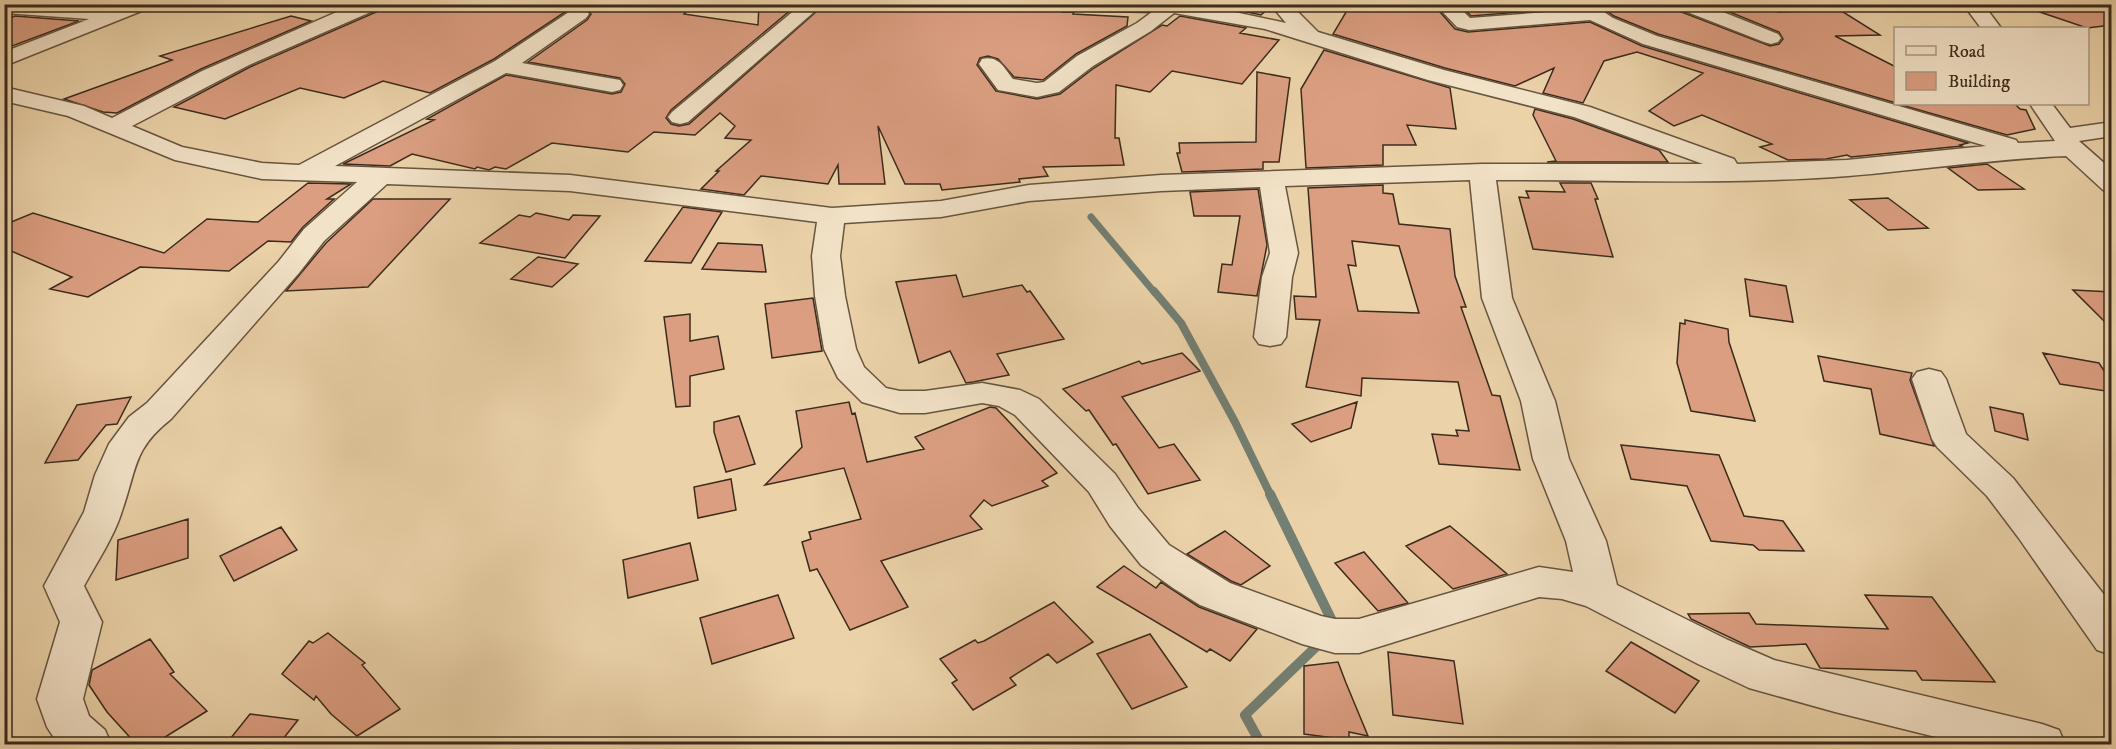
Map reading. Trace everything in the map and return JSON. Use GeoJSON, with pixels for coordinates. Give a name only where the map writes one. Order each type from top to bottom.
{"type":"FeatureCollection","features":[{"type":"Feature","properties":{"kind":"street"},"geometry":{"type":"LineString","coordinates":[[4,60],[142,4]]}},
{"type":"Feature","properties":{"kind":"street"},"geometry":{"type":"LineString","coordinates":[[680,117],[814,4]]}},
{"type":"Feature","properties":{"kind":"street"},"geometry":{"type":"LineString","coordinates":[[1063,4],[1170,7],[1247,19],[1436,75],[1582,112],[1702,157],[1754,172]]}},
{"type":"Feature","properties":{"kind":"street"},"geometry":{"type":"LineString","coordinates":[[1300,4],[1293,5],[1286,11],[1311,37]]}},
{"type":"Feature","properties":{"kind":"street"},"geometry":{"type":"LineString","coordinates":[[1444,4],[1464,23],[1469,24],[1585,9],[1630,33],[1650,40],[2024,150]]}},
{"type":"Feature","properties":{"kind":"street"},"geometry":{"type":"LineString","coordinates":[[1684,4],[1770,38]]}},
{"type":"Feature","properties":{"kind":"street"},"geometry":{"type":"LineString","coordinates":[[1972,4],[1991,27]]}},
{"type":"Feature","properties":{"kind":"street"},"geometry":{"type":"LineString","coordinates":[[4,7],[117,15]]}},
{"type":"Feature","properties":{"kind":"street"},"geometry":{"type":"LineString","coordinates":[[115,126],[175,92],[355,7]]}},
{"type":"Feature","properties":{"kind":"street"},"geometry":{"type":"LineString","coordinates":[[990,64],[1006,85],[1037,90],[1051,87],[1085,61],[1144,27],[1170,7]]}},
{"type":"Feature","properties":{"kind":"street"},"geometry":{"type":"LineString","coordinates":[[301,174],[503,66],[579,14]]}},
{"type":"Feature","properties":{"kind":"street"},"geometry":{"type":"LineString","coordinates":[[503,66],[612,85]]}},
{"type":"Feature","properties":{"kind":"street"},"geometry":{"type":"LineString","coordinates":[[12,100],[76,111],[175,153],[262,171],[570,183],[832,216],[941,209],[1029,193],[1072,189],[1271,178],[1482,172],[1754,172],[1847,168],[2024,150],[2068,142],[2112,129]]}},
{"type":"Feature","properties":{"kind":"street"},"geometry":{"type":"LineString","coordinates":[[2042,105],[2068,142],[2106,176]]}},
{"type":"Feature","properties":{"kind":"street"},"geometry":{"type":"LineString","coordinates":[[1482,172],[1497,298],[1538,401],[1551,459],[1586,541],[1599,594]]}},
{"type":"Feature","properties":{"kind":"street"},"geometry":{"type":"LineString","coordinates":[[88,744],[70,727],[60,699],[81,622],[64,586],[103,512],[113,475],[127,444],[141,425],[159,411],[289,267],[314,235],[380,176]]}},
{"type":"Feature","properties":{"kind":"street"},"geometry":{"type":"LineString","coordinates":[[1270,337],[1277,277],[1284,253],[1271,178]]}},
{"type":"Feature","properties":{"kind":"street"},"geometry":{"type":"LineString","coordinates":[[832,216],[826,238],[826,256],[830,296],[840,349],[850,371],[874,395],[900,402],[925,402],[982,393],[1008,397],[1027,407],[1102,483],[1124,516],[1155,555],[1215,594],[1317,632],[1347,636],[1370,633],[1539,582],[1562,584],[1599,594],[1713,652],[1765,675],[2042,744]]}},
{"type":"Feature","properties":{"kind":"street"},"geometry":{"type":"LineString","coordinates":[[1929,379],[1950,438],[2000,487],[2032,526],[2112,638]]}},
{"type":"Feature","properties":{"kind":"building"},"geometry":{"type":"Polygon","coordinates":[[[384,4],[694,4],[684,14],[758,25],[759,4],[798,4],[671,110],[666,118],[671,124],[679,126],[689,124],[825,4],[1004,4],[1054,8],[1062,12],[1074,12],[1073,14],[1128,17],[1127,26],[1076,54],[1043,80],[1014,77],[998,59],[988,56],[980,58],[977,65],[996,91],[1037,99],[1060,94],[1094,68],[1162,25],[1167,26],[1180,16],[1246,28],[1240,33],[1279,40],[1242,84],[1172,71],[1150,92],[1116,85],[1115,138],[1119,138],[1124,165],[1043,167],[1048,176],[1019,179],[1020,182],[942,190],[940,184],[905,184],[878,126],[885,184],[839,184],[838,165],[828,184],[761,176],[744,195],[701,189],[719,171],[716,171],[751,140],[725,138],[735,126],[720,113],[695,135],[654,132],[628,152],[552,143],[506,169],[495,167],[489,170],[477,167],[475,169],[412,154],[390,166],[343,164],[434,120],[427,119],[506,75],[612,94],[621,92],[625,84],[620,78],[528,62],[587,20],[591,14],[586,8],[571,8],[494,59],[430,93],[383,81],[344,98],[300,88],[225,119],[174,107],[250,67],[381,10],[384,4]]]}},
{"type":"Feature","properties":{"kind":"building"},"geometry":{"type":"Polygon","coordinates":[[[1367,4],[1433,4],[1455,29],[1468,32],[1590,22],[1642,46],[1968,143],[1960,145],[1962,146],[1851,157],[1847,155],[1826,159],[1788,160],[1760,147],[1772,144],[1702,115],[1674,126],[1649,111],[1703,73],[1637,52],[1604,61],[1583,103],[1543,93],[1554,68],[1515,86],[1445,68],[1333,34],[1349,7],[1369,6],[1367,4]]]}},
{"type":"Feature","properties":{"kind":"building"},"geometry":{"type":"Polygon","coordinates":[[[1567,4],[1569,8],[1471,16],[1462,7],[1567,4]]]}},
{"type":"Feature","properties":{"kind":"building"},"geometry":{"type":"Polygon","coordinates":[[[1597,4],[1673,4],[1676,10],[1770,46],[1779,44],[1783,39],[1779,32],[1710,4],[1777,4],[1778,12],[1840,10],[1880,35],[1835,36],[1894,66],[1894,102],[1658,34],[1614,16],[1597,4]]]}},
{"type":"Feature","properties":{"kind":"building"},"geometry":{"type":"Polygon","coordinates":[[[2029,4],[2085,4],[2112,14],[2112,25],[2084,27],[2028,8],[2029,4]]]}},
{"type":"Feature","properties":{"kind":"building"},"geometry":{"type":"Polygon","coordinates":[[[1214,5],[1270,7],[1261,15],[1214,5]]]}},
{"type":"Feature","properties":{"kind":"building"},"geometry":{"type":"Polygon","coordinates":[[[15,16],[79,21],[4,49],[4,20],[15,16]]]}},
{"type":"Feature","properties":{"kind":"building"},"geometry":{"type":"Polygon","coordinates":[[[291,16],[311,21],[201,69],[117,113],[103,112],[64,99],[172,60],[160,56],[291,16]]]}},
{"type":"Feature","properties":{"kind":"building"},"geometry":{"type":"Polygon","coordinates":[[[1324,50],[1450,88],[1456,129],[1407,125],[1416,145],[1383,145],[1383,165],[1306,168],[1301,89],[1324,50]]]}},
{"type":"Feature","properties":{"kind":"building"},"geometry":{"type":"Polygon","coordinates":[[[1257,72],[1290,78],[1279,162],[1263,162],[1263,169],[1182,172],[1177,153],[1180,153],[1179,143],[1256,142],[1257,72]]]}},
{"type":"Feature","properties":{"kind":"building"},"geometry":{"type":"Polygon","coordinates":[[[1902,105],[2016,105],[2026,110],[2035,129],[2007,135],[1902,105]]]}},
{"type":"Feature","properties":{"kind":"building"},"geometry":{"type":"Polygon","coordinates":[[[1535,109],[1573,119],[1659,150],[1668,162],[1547,162],[1556,161],[1533,115],[1535,109]]]}},
{"type":"Feature","properties":{"kind":"building"},"geometry":{"type":"Polygon","coordinates":[[[1987,164],[2024,189],[1978,190],[1948,168],[1987,164]]]}},
{"type":"Feature","properties":{"kind":"building"},"geometry":{"type":"Polygon","coordinates":[[[308,183],[351,184],[327,199],[334,199],[303,227],[291,242],[268,241],[229,271],[140,267],[88,297],[50,289],[72,277],[4,248],[4,225],[33,213],[164,253],[207,219],[258,222],[308,183]]]}},
{"type":"Feature","properties":{"kind":"building"},"geometry":{"type":"Polygon","coordinates":[[[1560,183],[1591,183],[1598,199],[1595,199],[1613,257],[1533,249],[1519,197],[1529,198],[1526,191],[1565,192],[1560,183]]]}},
{"type":"Feature","properties":{"kind":"building"},"geometry":{"type":"Polygon","coordinates":[[[1383,185],[1383,193],[1393,194],[1399,224],[1450,229],[1455,276],[1466,307],[1461,307],[1492,395],[1500,396],[1520,470],[1439,464],[1432,434],[1458,436],[1456,430],[1469,431],[1458,382],[1362,378],[1361,396],[1306,387],[1320,320],[1296,319],[1294,296],[1316,297],[1308,188],[1383,185]],[[1352,241],[1356,266],[1348,265],[1358,311],[1419,313],[1399,246],[1352,241]]]}},
{"type":"Feature","properties":{"kind":"building"},"geometry":{"type":"Polygon","coordinates":[[[1258,189],[1267,245],[1257,296],[1218,292],[1222,264],[1232,265],[1240,216],[1194,216],[1190,192],[1258,189]]]}},
{"type":"Feature","properties":{"kind":"building"},"geometry":{"type":"Polygon","coordinates":[[[1888,198],[1928,228],[1888,230],[1850,200],[1888,198]]]}},
{"type":"Feature","properties":{"kind":"building"},"geometry":{"type":"Polygon","coordinates":[[[373,199],[450,199],[368,287],[286,291],[326,243],[373,199]]]}},
{"type":"Feature","properties":{"kind":"building"},"geometry":{"type":"Polygon","coordinates":[[[683,207],[722,212],[691,263],[645,261],[683,207]]]}},
{"type":"Feature","properties":{"kind":"building"},"geometry":{"type":"Polygon","coordinates":[[[536,213],[569,220],[573,215],[600,216],[565,258],[480,243],[519,215],[530,217],[536,213]]]}},
{"type":"Feature","properties":{"kind":"building"},"geometry":{"type":"Polygon","coordinates":[[[718,243],[762,245],[766,272],[702,269],[718,243]]]}},
{"type":"Feature","properties":{"kind":"building"},"geometry":{"type":"Polygon","coordinates":[[[538,257],[578,264],[552,287],[511,279],[538,257]]]}},
{"type":"Feature","properties":{"kind":"building"},"geometry":{"type":"Polygon","coordinates":[[[956,275],[963,297],[1022,285],[1027,292],[1030,291],[1064,339],[997,354],[1009,375],[973,382],[966,383],[950,351],[919,363],[896,282],[956,275]]]}},
{"type":"Feature","properties":{"kind":"building"},"geometry":{"type":"Polygon","coordinates":[[[1745,279],[1786,286],[1793,322],[1750,316],[1745,279]]]}},
{"type":"Feature","properties":{"kind":"building"},"geometry":{"type":"Polygon","coordinates":[[[2073,290],[2112,292],[2112,329],[2073,290]]]}},
{"type":"Feature","properties":{"kind":"building"},"geometry":{"type":"Polygon","coordinates":[[[813,298],[822,351],[772,358],[765,304],[813,298]]]}},
{"type":"Feature","properties":{"kind":"building"},"geometry":{"type":"Polygon","coordinates":[[[690,314],[690,341],[718,336],[724,369],[690,376],[690,406],[676,407],[664,317],[690,314]]]}},
{"type":"Feature","properties":{"kind":"building"},"geometry":{"type":"Polygon","coordinates":[[[1685,320],[1728,329],[1729,342],[1755,421],[1691,411],[1677,363],[1680,323],[1685,324],[1685,320]]]}},
{"type":"Feature","properties":{"kind":"building"},"geometry":{"type":"Polygon","coordinates":[[[1182,353],[1200,371],[1122,397],[1159,448],[1174,444],[1200,480],[1148,494],[1116,444],[1113,445],[1089,410],[1086,411],[1063,389],[1139,361],[1142,364],[1182,353]]]}},
{"type":"Feature","properties":{"kind":"building"},"geometry":{"type":"Polygon","coordinates":[[[2043,353],[2099,363],[2112,383],[2112,392],[2060,384],[2043,353]]]}},
{"type":"Feature","properties":{"kind":"building"},"geometry":{"type":"Polygon","coordinates":[[[1818,356],[1912,373],[1910,380],[1934,446],[1880,434],[1871,389],[1824,381],[1818,356]]]}},
{"type":"Feature","properties":{"kind":"building"},"geometry":{"type":"Polygon","coordinates":[[[131,397],[117,424],[106,425],[78,460],[45,463],[77,405],[131,397]]]}},
{"type":"Feature","properties":{"kind":"building"},"geometry":{"type":"Polygon","coordinates":[[[849,402],[852,414],[855,413],[867,462],[924,449],[915,437],[990,407],[996,408],[1057,473],[1042,481],[1048,486],[992,506],[984,500],[970,516],[982,529],[881,561],[908,607],[850,630],[817,569],[810,571],[802,542],[811,539],[809,532],[861,519],[844,468],[765,485],[802,447],[796,411],[849,402]]]}},
{"type":"Feature","properties":{"kind":"building"},"geometry":{"type":"Polygon","coordinates":[[[1357,402],[1351,428],[1311,442],[1292,424],[1357,402]]]}},
{"type":"Feature","properties":{"kind":"building"},"geometry":{"type":"Polygon","coordinates":[[[1990,407],[2023,414],[2028,440],[1995,431],[1990,407]]]}},
{"type":"Feature","properties":{"kind":"building"},"geometry":{"type":"Polygon","coordinates":[[[739,416],[755,464],[726,472],[714,432],[714,422],[739,416]]]}},
{"type":"Feature","properties":{"kind":"building"},"geometry":{"type":"Polygon","coordinates":[[[1621,445],[1719,455],[1744,516],[1783,521],[1804,551],[1759,550],[1753,545],[1711,541],[1687,486],[1631,479],[1621,445]]]}},
{"type":"Feature","properties":{"kind":"building"},"geometry":{"type":"Polygon","coordinates":[[[731,479],[736,510],[698,518],[694,487],[731,479]]]}},
{"type":"Feature","properties":{"kind":"building"},"geometry":{"type":"Polygon","coordinates":[[[188,519],[188,558],[116,580],[118,540],[188,519]]]}},
{"type":"Feature","properties":{"kind":"building"},"geometry":{"type":"Polygon","coordinates":[[[1450,526],[1507,574],[1453,589],[1406,546],[1450,526]]]}},
{"type":"Feature","properties":{"kind":"building"},"geometry":{"type":"Polygon","coordinates":[[[281,527],[297,550],[234,581],[220,556],[281,527]]]}},
{"type":"Feature","properties":{"kind":"building"},"geometry":{"type":"Polygon","coordinates":[[[1225,531],[1270,566],[1241,585],[1187,554],[1225,531]]]}},
{"type":"Feature","properties":{"kind":"building"},"geometry":{"type":"Polygon","coordinates":[[[690,543],[698,580],[628,598],[623,560],[690,543]]]}},
{"type":"Feature","properties":{"kind":"building"},"geometry":{"type":"Polygon","coordinates":[[[1364,552],[1408,603],[1378,611],[1335,563],[1364,552]]]}},
{"type":"Feature","properties":{"kind":"building"},"geometry":{"type":"Polygon","coordinates":[[[1124,566],[1156,588],[1161,582],[1199,607],[1257,629],[1230,661],[1210,649],[1207,652],[1097,587],[1124,566]]]}},
{"type":"Feature","properties":{"kind":"building"},"geometry":{"type":"Polygon","coordinates":[[[778,595],[794,638],[712,664],[700,618],[778,595]]]}},
{"type":"Feature","properties":{"kind":"building"},"geometry":{"type":"Polygon","coordinates":[[[1865,595],[1932,597],[1995,682],[1922,680],[1916,671],[1820,668],[1806,644],[1750,647],[1691,619],[1688,614],[1749,613],[1756,624],[1888,629],[1865,595]]]}},
{"type":"Feature","properties":{"kind":"building"},"geometry":{"type":"Polygon","coordinates":[[[1054,602],[1093,642],[1057,663],[1048,654],[1010,678],[1016,685],[973,710],[952,683],[957,680],[940,659],[975,640],[978,643],[984,641],[1054,602]]]}},
{"type":"Feature","properties":{"kind":"building"},"geometry":{"type":"Polygon","coordinates":[[[328,633],[365,663],[362,665],[400,709],[357,736],[331,714],[316,696],[314,700],[282,674],[309,641],[313,643],[328,633]]]}},
{"type":"Feature","properties":{"kind":"building"},"geometry":{"type":"Polygon","coordinates":[[[1150,634],[1187,687],[1132,709],[1097,654],[1150,634]]]}},
{"type":"Feature","properties":{"kind":"building"},"geometry":{"type":"Polygon","coordinates":[[[150,639],[174,672],[170,674],[207,711],[154,744],[136,744],[107,712],[89,685],[92,670],[150,639]]]}},
{"type":"Feature","properties":{"kind":"building"},"geometry":{"type":"Polygon","coordinates":[[[1631,642],[1699,681],[1675,713],[1606,671],[1631,642]]]}},
{"type":"Feature","properties":{"kind":"building"},"geometry":{"type":"Polygon","coordinates":[[[1388,652],[1454,661],[1463,724],[1393,715],[1388,652]]]}},
{"type":"Feature","properties":{"kind":"building"},"geometry":{"type":"Polygon","coordinates":[[[1338,662],[1368,736],[1349,732],[1349,740],[1304,734],[1304,666],[1338,662]]]}},
{"type":"Feature","properties":{"kind":"building"},"geometry":{"type":"Polygon","coordinates":[[[250,714],[298,720],[279,744],[226,744],[250,714]]]}},
{"type":"Feature","properties":{"kind":"waterway"},"geometry":{"type":"LineString","coordinates":[[1091,217],[1155,293]]}},
{"type":"Feature","properties":{"kind":"waterway"},"geometry":{"type":"LineString","coordinates":[[1154,291],[1181,323],[1235,422],[1271,496]]}},
{"type":"Feature","properties":{"kind":"waterway"},"geometry":{"type":"LineString","coordinates":[[1270,494],[1334,625]]}},
{"type":"Feature","properties":{"kind":"waterway"},"geometry":{"type":"LineString","coordinates":[[1261,744],[1245,715],[1320,643]]}}]}
